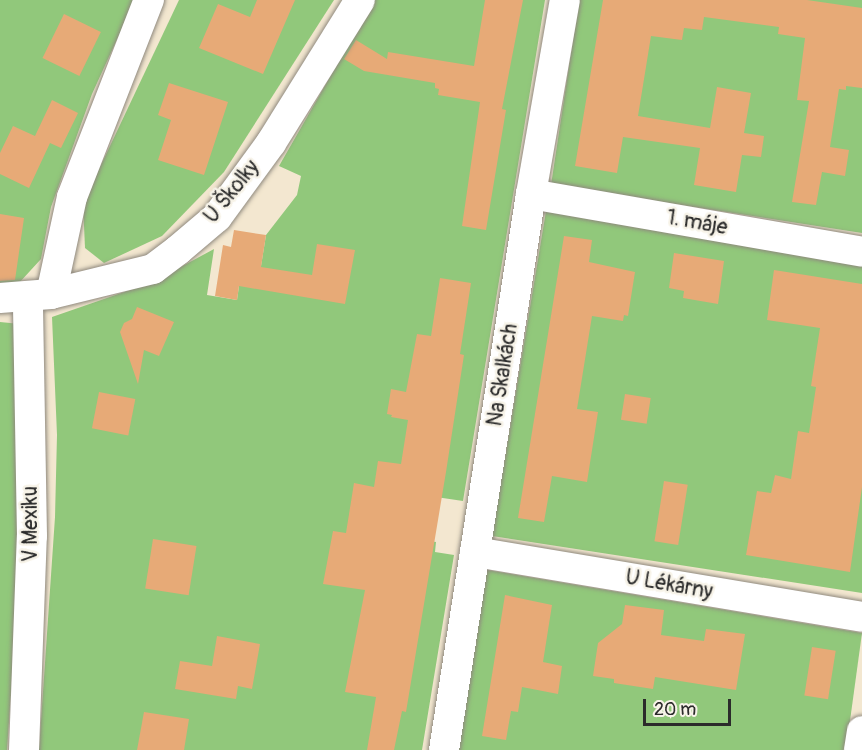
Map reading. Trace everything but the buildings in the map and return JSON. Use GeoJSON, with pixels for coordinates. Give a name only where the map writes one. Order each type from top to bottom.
{"type":"FeatureCollection","features":[{"type":"Feature","properties":{"kind":"street","name":"V Mexiku"},"geometry":{"type":"LineString","coordinates":[[24,750],[32,536],[26,296],[72,197],[139,19],[149,0]]}},
{"type":"Feature","properties":{"kind":"street","name":"U Školky"},"geometry":{"type":"LineString","coordinates":[[26,296],[153,268],[217,217],[270,143],[360,0]]}},
{"type":"Feature","properties":{"kind":"street","name":"Na Skalkách"},"geometry":{"type":"LineString","coordinates":[[444,750],[531,194],[565,0]]}},
{"type":"Feature","properties":{"kind":"street","name":"1. máje"},"geometry":{"type":"LineString","coordinates":[[531,194],[862,252]]}},
{"type":"Feature","properties":{"kind":"street","name":"U Lékárny"},"geometry":{"type":"LineString","coordinates":[[475,552],[862,617]]}},
{"type":"Feature","properties":{"kind":"street"},"geometry":{"type":"LineString","coordinates":[[859,750],[862,731]]}},
{"type":"Feature","properties":{"kind":"green space"},"geometry":{"type":"Polygon","coordinates":[[[0,0],[135,0],[92,94],[51,207],[41,259],[19,283],[0,283],[0,0]]]}},
{"type":"Feature","properties":{"kind":"green space"},"geometry":{"type":"Polygon","coordinates":[[[179,0],[334,0],[224,172],[162,236],[104,263],[85,248],[83,203],[179,0]]]}},
{"type":"Feature","properties":{"kind":"green space"},"geometry":{"type":"Polygon","coordinates":[[[374,0],[545,0],[463,501],[355,485],[404,537],[436,542],[435,552],[454,555],[422,750],[39,750],[55,517],[57,435],[52,317],[153,282],[214,249],[207,295],[237,300],[239,286],[261,266],[266,235],[297,195],[301,176],[279,166],[374,0]]]}},
{"type":"Feature","properties":{"kind":"green space"},"geometry":{"type":"Polygon","coordinates":[[[579,0],[862,0],[862,233],[551,185],[579,0]]]}},
{"type":"Feature","properties":{"kind":"green space"},"geometry":{"type":"Polygon","coordinates":[[[546,211],[862,264],[862,593],[492,536],[546,211]]]}},
{"type":"Feature","properties":{"kind":"green space"},"geometry":{"type":"Polygon","coordinates":[[[0,322],[20,324],[23,516],[7,750],[0,750],[0,322]]]}},
{"type":"Feature","properties":{"kind":"green space"},"geometry":{"type":"Polygon","coordinates":[[[487,570],[862,633],[846,750],[457,750],[487,570]]]}}]}
